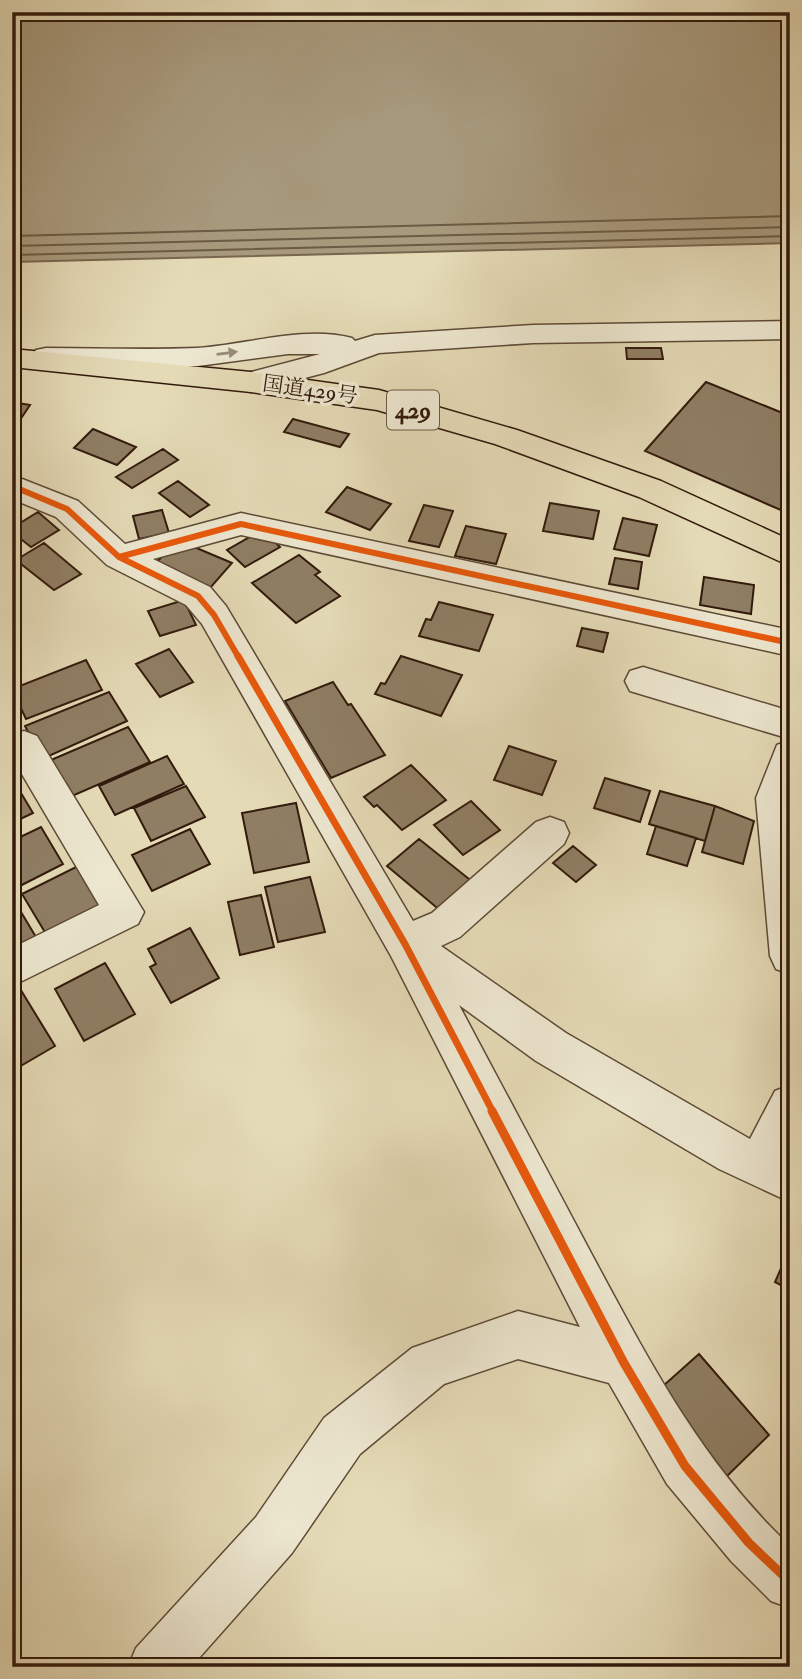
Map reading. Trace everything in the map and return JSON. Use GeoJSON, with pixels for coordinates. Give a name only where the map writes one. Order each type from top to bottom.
{"type":"FeatureCollection","features":[{"type":"Feature","properties":{"kind":"highway","name":"国道429号"},"geometry":{"type":"LineString","coordinates":[[12,358],[251,382],[379,400],[506,437],[650,489],[790,554]]}},
{"type":"Feature","properties":{"kind":"street"},"geometry":{"type":"LineString","coordinates":[[12,358],[198,357],[288,345],[375,344],[533,334],[790,330]]}},
{"type":"Feature","properties":{"kind":"street"},"geometry":{"type":"LineString","coordinates":[[251,382],[314,366],[375,344]]}},
{"type":"Feature","properties":{"kind":"street"},"geometry":{"type":"LineString","coordinates":[[12,486],[67,509],[119,557],[198,596],[214,615],[405,944],[624,1363],[685,1466],[749,1543],[790,1581]]}},
{"type":"Feature","properties":{"kind":"street"},"geometry":{"type":"LineString","coordinates":[[119,557],[241,524],[790,643]]}},
{"type":"Feature","properties":{"kind":"street"},"geometry":{"type":"LineString","coordinates":[[643,681],[790,725]]}},
{"type":"Feature","properties":{"kind":"street"},"geometry":{"type":"LineString","coordinates":[[12,751],[24,746],[124,912],[12,968]]}},
{"type":"Feature","properties":{"kind":"street"},"geometry":{"type":"LineString","coordinates":[[790,755],[775,798],[790,956]]}},
{"type":"Feature","properties":{"kind":"street"},"geometry":{"type":"LineString","coordinates":[[405,944],[446,925],[550,832]]}},
{"type":"Feature","properties":{"kind":"street"},"geometry":{"type":"LineString","coordinates":[[405,944],[551,1047],[775,1173],[790,1105]]}},
{"type":"Feature","properties":{"kind":"street"},"geometry":{"type":"LineString","coordinates":[[155,1667],[274,1535],[342,1436],[429,1365],[518,1335],[624,1363]]}},
{"type":"Feature","properties":{"kind":"water"},"geometry":{"type":"Polygon","coordinates":[[[12,12],[790,12],[790,243],[12,262],[12,12]]]}},
{"type":"Feature","properties":{"kind":"building"},"geometry":{"type":"Polygon","coordinates":[[[626,348],[661,348],[663,359],[627,359],[626,348]]]}},
{"type":"Feature","properties":{"kind":"building"},"geometry":{"type":"Polygon","coordinates":[[[706,382],[790,416],[790,514],[645,451],[706,382]]]}},
{"type":"Feature","properties":{"kind":"building"},"geometry":{"type":"Polygon","coordinates":[[[12,402],[30,405],[12,432],[12,402]]]}},
{"type":"Feature","properties":{"kind":"building"},"geometry":{"type":"Polygon","coordinates":[[[293,419],[349,434],[340,447],[284,432],[293,419]]]}},
{"type":"Feature","properties":{"kind":"building"},"geometry":{"type":"Polygon","coordinates":[[[93,429],[136,447],[117,465],[74,448],[93,429]]]}},
{"type":"Feature","properties":{"kind":"building"},"geometry":{"type":"Polygon","coordinates":[[[163,449],[178,460],[132,488],[116,477],[163,449]]]}},
{"type":"Feature","properties":{"kind":"building"},"geometry":{"type":"Polygon","coordinates":[[[178,481],[209,505],[190,517],[159,493],[178,481]]]}},
{"type":"Feature","properties":{"kind":"building"},"geometry":{"type":"Polygon","coordinates":[[[347,487],[391,504],[370,530],[326,512],[347,487]]]}},
{"type":"Feature","properties":{"kind":"building"},"geometry":{"type":"Polygon","coordinates":[[[550,503],[599,511],[593,539],[543,531],[550,503]]]}},
{"type":"Feature","properties":{"kind":"building"},"geometry":{"type":"Polygon","coordinates":[[[424,505],[453,511],[439,547],[409,541],[424,505]]]}},
{"type":"Feature","properties":{"kind":"building"},"geometry":{"type":"Polygon","coordinates":[[[162,510],[169,533],[139,539],[133,516],[162,510]]]}},
{"type":"Feature","properties":{"kind":"building"},"geometry":{"type":"Polygon","coordinates":[[[38,512],[59,530],[31,547],[12,532],[12,528],[38,512]]]}},
{"type":"Feature","properties":{"kind":"building"},"geometry":{"type":"Polygon","coordinates":[[[623,518],[657,525],[649,556],[614,549],[623,518]]]}},
{"type":"Feature","properties":{"kind":"building"},"geometry":{"type":"Polygon","coordinates":[[[466,526],[506,534],[496,564],[455,556],[466,526]]]}},
{"type":"Feature","properties":{"kind":"building"},"geometry":{"type":"Polygon","coordinates":[[[262,530],[280,547],[245,567],[227,550],[262,530]]]}},
{"type":"Feature","properties":{"kind":"building"},"geometry":{"type":"Polygon","coordinates":[[[44,543],[81,574],[54,590],[16,560],[44,543]]]}},
{"type":"Feature","properties":{"kind":"building"},"geometry":{"type":"Polygon","coordinates":[[[187,544],[232,563],[210,588],[155,564],[171,547],[187,544]]]}},
{"type":"Feature","properties":{"kind":"building"},"geometry":{"type":"Polygon","coordinates":[[[299,555],[320,572],[315,575],[340,596],[296,623],[252,583],[299,555]]]}},
{"type":"Feature","properties":{"kind":"building"},"geometry":{"type":"Polygon","coordinates":[[[615,558],[642,562],[638,589],[609,584],[615,558]]]}},
{"type":"Feature","properties":{"kind":"building"},"geometry":{"type":"Polygon","coordinates":[[[704,577],[754,585],[751,614],[700,605],[704,577]]]}},
{"type":"Feature","properties":{"kind":"building"},"geometry":{"type":"Polygon","coordinates":[[[184,600],[196,625],[160,636],[148,611],[184,600]]]}},
{"type":"Feature","properties":{"kind":"building"},"geometry":{"type":"Polygon","coordinates":[[[439,602],[493,615],[479,651],[419,636],[426,619],[431,620],[439,602]]]}},
{"type":"Feature","properties":{"kind":"building"},"geometry":{"type":"Polygon","coordinates":[[[582,628],[608,633],[603,652],[577,646],[582,628]]]}},
{"type":"Feature","properties":{"kind":"building"},"geometry":{"type":"Polygon","coordinates":[[[169,649],[193,682],[160,697],[136,664],[169,649]]]}},
{"type":"Feature","properties":{"kind":"building"},"geometry":{"type":"Polygon","coordinates":[[[401,656],[462,675],[441,716],[375,694],[381,683],[385,684],[401,656]]]}},
{"type":"Feature","properties":{"kind":"building"},"geometry":{"type":"Polygon","coordinates":[[[86,660],[102,690],[26,719],[12,689],[86,660]]]}},
{"type":"Feature","properties":{"kind":"building"},"geometry":{"type":"Polygon","coordinates":[[[333,682],[385,755],[331,778],[285,701],[333,682]]]}},
{"type":"Feature","properties":{"kind":"building"},"geometry":{"type":"Polygon","coordinates":[[[109,692],[127,721],[42,759],[25,726],[109,692]]]}},
{"type":"Feature","properties":{"kind":"building"},"geometry":{"type":"Polygon","coordinates":[[[128,727],[150,762],[72,796],[51,760],[128,727]]]}},
{"type":"Feature","properties":{"kind":"building"},"geometry":{"type":"Polygon","coordinates":[[[509,746],[556,761],[542,795],[494,780],[509,746]]]}},
{"type":"Feature","properties":{"kind":"building"},"geometry":{"type":"Polygon","coordinates":[[[167,756],[184,784],[115,815],[99,786],[167,756]]]}},
{"type":"Feature","properties":{"kind":"building"},"geometry":{"type":"Polygon","coordinates":[[[411,765],[446,800],[402,830],[377,805],[374,807],[364,797],[411,765]]]}},
{"type":"Feature","properties":{"kind":"building"},"geometry":{"type":"Polygon","coordinates":[[[12,778],[33,813],[16,821],[18,824],[12,827],[12,778]]]}},
{"type":"Feature","properties":{"kind":"building"},"geometry":{"type":"Polygon","coordinates":[[[605,778],[650,791],[640,822],[594,808],[605,778]]]}},
{"type":"Feature","properties":{"kind":"building"},"geometry":{"type":"Polygon","coordinates":[[[186,786],[205,817],[151,841],[134,808],[186,786]]]}},
{"type":"Feature","properties":{"kind":"building"},"geometry":{"type":"Polygon","coordinates":[[[660,791],[715,806],[705,841],[649,824],[660,791]]]}},
{"type":"Feature","properties":{"kind":"building"},"geometry":{"type":"Polygon","coordinates":[[[471,801],[500,830],[463,855],[434,825],[471,801]]]}},
{"type":"Feature","properties":{"kind":"building"},"geometry":{"type":"Polygon","coordinates":[[[296,803],[309,862],[254,873],[242,813],[296,803]]]}},
{"type":"Feature","properties":{"kind":"building"},"geometry":{"type":"Polygon","coordinates":[[[715,806],[754,821],[743,864],[702,852],[715,806]]]}},
{"type":"Feature","properties":{"kind":"building"},"geometry":{"type":"Polygon","coordinates":[[[656,826],[696,838],[687,866],[647,854],[656,826]]]}},
{"type":"Feature","properties":{"kind":"building"},"geometry":{"type":"Polygon","coordinates":[[[41,827],[63,864],[12,890],[12,841],[41,827]]]}},
{"type":"Feature","properties":{"kind":"building"},"geometry":{"type":"Polygon","coordinates":[[[190,829],[210,864],[152,891],[132,855],[190,829]]]}},
{"type":"Feature","properties":{"kind":"building"},"geometry":{"type":"Polygon","coordinates":[[[419,839],[474,883],[442,912],[387,866],[419,839]]]}},
{"type":"Feature","properties":{"kind":"building"},"geometry":{"type":"Polygon","coordinates":[[[573,846],[596,865],[576,882],[553,863],[573,846]]]}},
{"type":"Feature","properties":{"kind":"building"},"geometry":{"type":"Polygon","coordinates":[[[78,866],[103,912],[49,939],[22,894],[78,866]]]}},
{"type":"Feature","properties":{"kind":"building"},"geometry":{"type":"Polygon","coordinates":[[[310,877],[325,932],[278,942],[265,887],[310,877]]]}},
{"type":"Feature","properties":{"kind":"building"},"geometry":{"type":"Polygon","coordinates":[[[261,895],[274,947],[240,955],[228,902],[261,895]]]}},
{"type":"Feature","properties":{"kind":"building"},"geometry":{"type":"Polygon","coordinates":[[[12,897],[39,942],[12,956],[12,897]]]}},
{"type":"Feature","properties":{"kind":"building"},"geometry":{"type":"Polygon","coordinates":[[[190,928],[219,978],[171,1003],[150,967],[156,964],[148,949],[190,928]]]}},
{"type":"Feature","properties":{"kind":"building"},"geometry":{"type":"Polygon","coordinates":[[[105,963],[135,1014],[84,1041],[55,989],[105,963]]]}},
{"type":"Feature","properties":{"kind":"building"},"geometry":{"type":"Polygon","coordinates":[[[19,987],[55,1046],[12,1071],[12,991],[19,987]]]}},
{"type":"Feature","properties":{"kind":"building"},"geometry":{"type":"Polygon","coordinates":[[[790,1248],[790,1290],[775,1282],[790,1248]]]}},
{"type":"Feature","properties":{"kind":"building"},"geometry":{"type":"Polygon","coordinates":[[[699,1354],[769,1435],[724,1479],[654,1394],[699,1354]]]}},
{"type":"Feature","properties":{"kind":"cycle path"},"geometry":{"type":"LineString","coordinates":[[12,486],[67,509],[119,557],[198,596],[214,615],[405,944],[624,1363],[685,1466],[749,1543],[790,1582]]}},
{"type":"Feature","properties":{"kind":"cycle path"},"geometry":{"type":"LineString","coordinates":[[119,557],[241,524],[790,643]]}}]}
